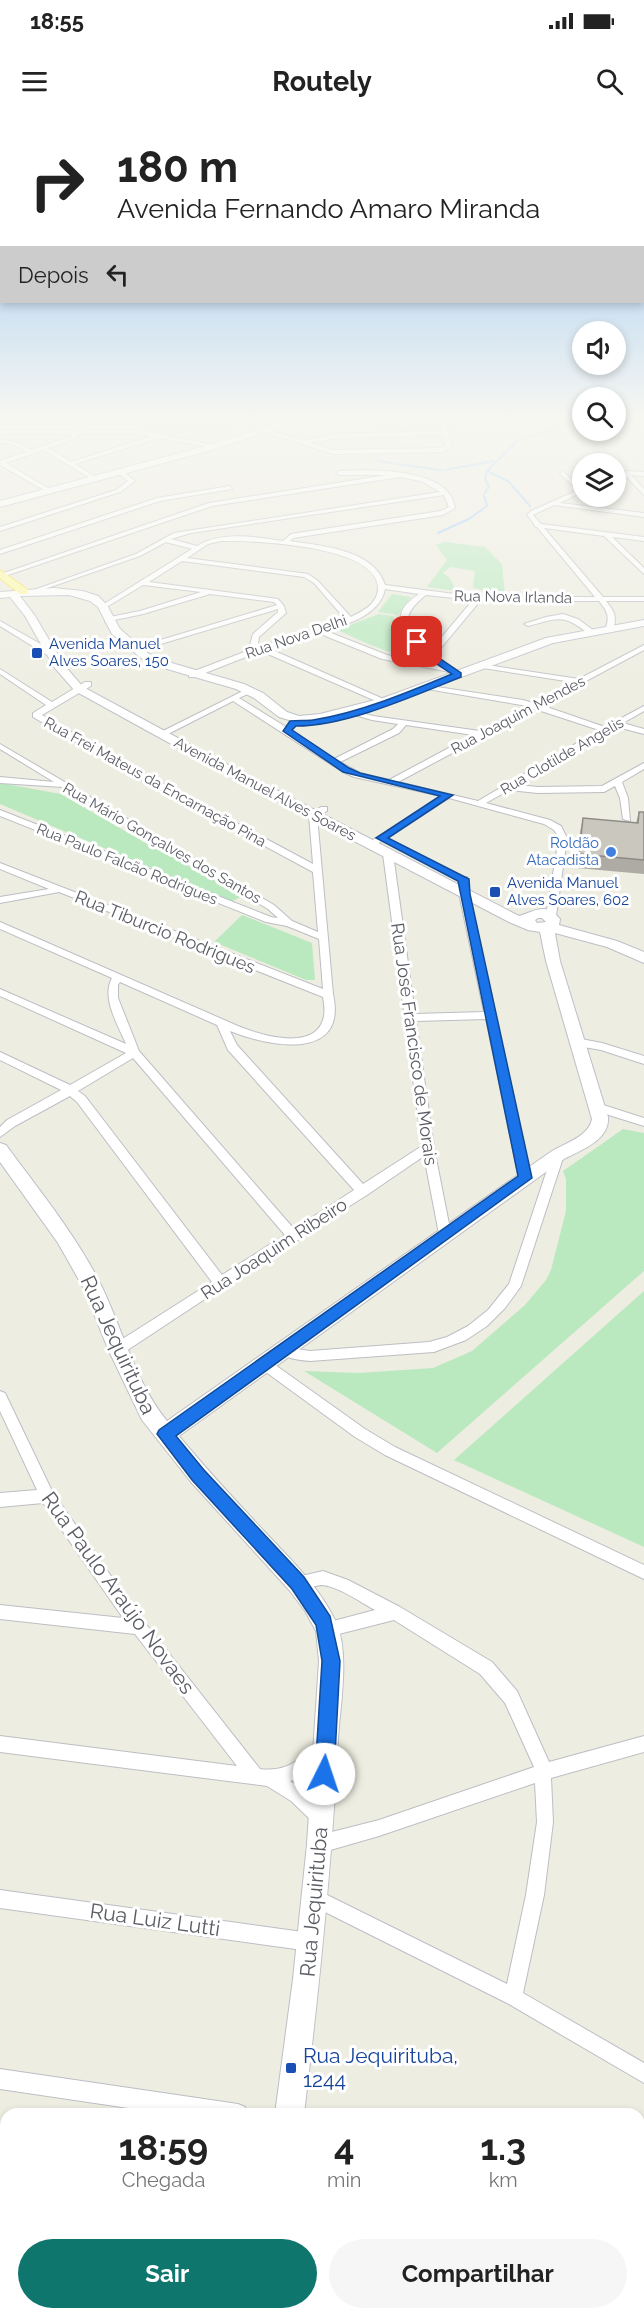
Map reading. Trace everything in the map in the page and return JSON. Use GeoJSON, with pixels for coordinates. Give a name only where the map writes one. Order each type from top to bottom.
{"type":"FeatureCollection","features":[{"type":"Feature","properties":{"kind":"main road"},"geometry":{"type":"LineString","coordinates":[[1,577],[28,592]]}},
{"type":"Feature","properties":{"kind":"main road"},"geometry":{"type":"LineString","coordinates":[[1,577],[6,594]]}},
{"type":"Feature","properties":{"kind":"street"},"geometry":{"type":"LineString","coordinates":[[0,529],[17,524]]}},
{"type":"Feature","properties":{"kind":"street"},"geometry":{"type":"LineString","coordinates":[[0,552],[85,524]]}},
{"type":"Feature","properties":{"kind":"street"},"geometry":{"type":"LineString","coordinates":[[1,577],[155,524]]}},
{"type":"Feature","properties":{"kind":"street"},"geometry":{"type":"LineString","coordinates":[[28,592],[138,555],[180,534],[238,524]]}},
{"type":"Feature","properties":{"kind":"street"},"geometry":{"type":"LineString","coordinates":[[284,544],[292,536],[373,524]]}},
{"type":"Feature","properties":{"kind":"street"},"geometry":{"type":"LineString","coordinates":[[536,525],[644,539]]}},
{"type":"Feature","properties":{"kind":"street"},"geometry":{"type":"LineString","coordinates":[[536,525],[601,599],[612,615],[609,630]]}},
{"type":"Feature","properties":{"kind":"street"},"geometry":{"type":"LineString","coordinates":[[607,535],[644,572]]}},
{"type":"Feature","properties":{"kind":"street"},"geometry":{"type":"LineString","coordinates":[[101,605],[122,597],[198,548],[221,539],[318,548],[356,558],[372,569],[383,587]]}},
{"type":"Feature","properties":{"kind":"street"},"geometry":{"type":"LineString","coordinates":[[166,540],[198,548]]}},
{"type":"Feature","properties":{"kind":"street"},"geometry":{"type":"LineString","coordinates":[[181,559],[306,575],[349,619]]}},
{"type":"Feature","properties":{"kind":"street"},"geometry":{"type":"LineString","coordinates":[[144,583],[276,600],[281,606],[280,616],[254,639],[254,645],[385,703]]}},
{"type":"Feature","properties":{"kind":"street","name":"Rua Nova Irlanda"},"geometry":{"type":"LineString","coordinates":[[383,587],[478,599],[644,599]]}},
{"type":"Feature","properties":{"kind":"street","name":"Rua Nova Delhi"},"geometry":{"type":"LineString","coordinates":[[191,673],[319,631],[365,613],[379,599],[383,587]]}},
{"type":"Feature","properties":{"kind":"street"},"geometry":{"type":"LineString","coordinates":[[108,620],[141,613],[210,591]]}},
{"type":"Feature","properties":{"kind":"street"},"geometry":{"type":"LineString","coordinates":[[6,594],[28,592],[75,594],[101,605],[108,620],[120,636],[146,656],[254,700],[292,725],[334,762],[357,775],[448,795],[547,822],[561,831],[563,838],[554,898],[543,924],[597,1107],[600,1122],[596,1130],[591,1136],[558,1155],[283,1348],[165,1434]]}},
{"type":"Feature","properties":{"kind":"street","name":"Avenida Manuel Alves Soares"},"geometry":{"type":"LineString","coordinates":[[28,592],[84,687]]}},
{"type":"Feature","properties":{"kind":"street"},"geometry":{"type":"LineString","coordinates":[[424,593],[407,608],[405,618],[410,632],[423,651],[458,675]]}},
{"type":"Feature","properties":{"kind":"street","name":"Avenida Manuel Alves Soares"},"geometry":{"type":"LineString","coordinates":[[6,594],[25,609],[62,672],[84,687],[376,842],[464,879],[543,924]]}},
{"type":"Feature","properties":{"kind":"street"},"geometry":{"type":"LineString","coordinates":[[430,656],[478,599]]}},
{"type":"Feature","properties":{"kind":"street"},"geometry":{"type":"LineString","coordinates":[[137,650],[281,606]]}},
{"type":"Feature","properties":{"kind":"street"},"geometry":{"type":"LineString","coordinates":[[528,624],[565,616],[574,618],[593,633]]}},
{"type":"Feature","properties":{"kind":"street"},"geometry":{"type":"LineString","coordinates":[[292,725],[312,723],[385,703],[538,644],[644,622]]}},
{"type":"Feature","properties":{"kind":"street"},"geometry":{"type":"LineString","coordinates":[[0,623],[50,653]]}},
{"type":"Feature","properties":{"kind":"street"},"geometry":{"type":"LineString","coordinates":[[319,631],[385,657],[447,669]]}},
{"type":"Feature","properties":{"kind":"street","name":"Rua Joaquim Mendes"},"geometry":{"type":"LineString","coordinates":[[391,782],[644,647]]}},
{"type":"Feature","properties":{"kind":"street"},"geometry":{"type":"LineString","coordinates":[[632,653],[644,658]]}},
{"type":"Feature","properties":{"kind":"street"},"geometry":{"type":"LineString","coordinates":[[483,666],[579,681]]}},
{"type":"Feature","properties":{"kind":"street"},"geometry":{"type":"LineString","coordinates":[[0,671],[51,705]]}},
{"type":"Feature","properties":{"kind":"street","name":"Rua Frei Mateus da Encarnação Pina"},"geometry":{"type":"LineString","coordinates":[[84,687],[36,715],[318,871]]}},
{"type":"Feature","properties":{"kind":"street"},"geometry":{"type":"LineString","coordinates":[[427,687],[534,705],[606,730]]}},
{"type":"Feature","properties":{"kind":"street"},"geometry":{"type":"LineString","coordinates":[[166,731],[241,694]]}},
{"type":"Feature","properties":{"kind":"street","name":"Rua Clotilde Angelis"},"geometry":{"type":"LineString","coordinates":[[480,803],[644,708]]}},
{"type":"Feature","properties":{"kind":"street"},"geometry":{"type":"LineString","coordinates":[[355,711],[405,722],[484,734]]}},
{"type":"Feature","properties":{"kind":"street"},"geometry":{"type":"LineString","coordinates":[[334,762],[396,731],[405,722]]}},
{"type":"Feature","properties":{"kind":"street"},"geometry":{"type":"LineString","coordinates":[[617,724],[644,732]]}},
{"type":"Feature","properties":{"kind":"street","name":"Rua Mário Gonçalves dos Santos"},"geometry":{"type":"LineString","coordinates":[[0,746],[62,785],[271,907],[289,923],[324,938]]}},
{"type":"Feature","properties":{"kind":"street"},"geometry":{"type":"LineString","coordinates":[[509,787],[584,791],[604,789],[644,765]]}},
{"type":"Feature","properties":{"kind":"street"},"geometry":{"type":"LineString","coordinates":[[0,780],[62,785]]}},
{"type":"Feature","properties":{"kind":"street"},"geometry":{"type":"LineString","coordinates":[[618,782],[624,798],[627,819]]}},
{"type":"Feature","properties":{"kind":"street"},"geometry":{"type":"LineString","coordinates":[[376,842],[448,795]]}},
{"type":"Feature","properties":{"kind":"street"},"geometry":{"type":"LineString","coordinates":[[0,925],[117,978],[264,1039],[287,1042],[310,1039],[322,1032],[328,1023],[330,996],[318,871],[318,812]]}},
{"type":"Feature","properties":{"kind":"street","name":"Rua Paulo Falcão Rodrigues"},"geometry":{"type":"LineString","coordinates":[[0,813],[269,920],[289,923]]}},
{"type":"Feature","properties":{"kind":"street","name":"Avenida Manuel Alves Soares"},"geometry":{"type":"LineString","coordinates":[[376,842],[388,854],[514,919],[573,932],[612,944],[644,958]]}},
{"type":"Feature","properties":{"kind":"street","name":"Rua José Francisco de Morais"},"geometry":{"type":"LineString","coordinates":[[388,854],[428,1148],[445,1234]]}},
{"type":"Feature","properties":{"kind":"street","name":"Rua Tiburcio Rodrigues"},"geometry":{"type":"LineString","coordinates":[[0,866],[330,996]]}},
{"type":"Feature","properties":{"kind":"street"},"geometry":{"type":"LineString","coordinates":[[464,879],[464,894],[525,1178]]}},
{"type":"Feature","properties":{"kind":"street"},"geometry":{"type":"LineString","coordinates":[[0,900],[58,889]]}},
{"type":"Feature","properties":{"kind":"street"},"geometry":{"type":"LineString","coordinates":[[117,978],[112,992],[134,1052],[294,1237]]}},
{"type":"Feature","properties":{"kind":"street"},"geometry":{"type":"LineString","coordinates":[[0,992],[105,1041],[134,1052]]}},
{"type":"Feature","properties":{"kind":"street"},"geometry":{"type":"LineString","coordinates":[[411,1018],[491,1015]]}},
{"type":"Feature","properties":{"kind":"street"},"geometry":{"type":"LineString","coordinates":[[221,1021],[232,1047],[363,1192]]}},
{"type":"Feature","properties":{"kind":"street"},"geometry":{"type":"LineString","coordinates":[[105,1041],[126,1030]]}},
{"type":"Feature","properties":{"kind":"street"},"geometry":{"type":"LineString","coordinates":[[576,1042],[602,1047],[644,1060]]}},
{"type":"Feature","properties":{"kind":"street"},"geometry":{"type":"LineString","coordinates":[[0,1133],[18,1119],[134,1052]]}},
{"type":"Feature","properties":{"kind":"street"},"geometry":{"type":"LineString","coordinates":[[0,1056],[70,1090],[90,1110],[221,1284]]}},
{"type":"Feature","properties":{"kind":"street"},"geometry":{"type":"LineString","coordinates":[[597,1107],[644,1122]]}},
{"type":"Feature","properties":{"kind":"street","name":"Rua Joaquim Ribeiro"},"geometry":{"type":"LineString","coordinates":[[118,1348],[294,1237],[428,1148]]}},
{"type":"Feature","properties":{"kind":"street","name":"Rua Jequirituba"},"geometry":{"type":"LineString","coordinates":[[0,1149],[64,1238],[93,1287],[148,1414],[198,1475],[298,1583],[327,1629],[331,1661],[320,1844],[290,2108]]}},
{"type":"Feature","properties":{"kind":"street"},"geometry":{"type":"LineString","coordinates":[[283,1348],[295,1354],[310,1356],[428,1348],[453,1341],[474,1327],[495,1311],[515,1287],[558,1155]]}},
{"type":"Feature","properties":{"kind":"street"},"geometry":{"type":"LineString","coordinates":[[264,1363],[360,1433],[390,1451],[644,1572]]}},
{"type":"Feature","properties":{"kind":"street","name":"Rua Paulo Araújo Novaes"},"geometry":{"type":"LineString","coordinates":[[0,1397],[46,1496],[139,1627],[263,1777]]}},
{"type":"Feature","properties":{"kind":"street"},"geometry":{"type":"LineString","coordinates":[[0,1500],[46,1496]]}},
{"type":"Feature","properties":{"kind":"street"},"geometry":{"type":"LineString","coordinates":[[298,1583],[323,1578],[343,1585],[394,1612],[486,1668],[512,1696],[544,1772],[544,1822],[535,1895],[513,1997]]}},
{"type":"Feature","properties":{"kind":"street"},"geometry":{"type":"LineString","coordinates":[[0,1612],[139,1627]]}},
{"type":"Feature","properties":{"kind":"street"},"geometry":{"type":"LineString","coordinates":[[327,1629],[394,1612]]}},
{"type":"Feature","properties":{"kind":"street"},"geometry":{"type":"LineString","coordinates":[[0,1744],[263,1777],[299,1771],[326,1752]]}},
{"type":"Feature","properties":{"kind":"street"},"geometry":{"type":"LineString","coordinates":[[320,1844],[378,1828],[544,1772],[644,1744]]}},
{"type":"Feature","properties":{"kind":"street"},"geometry":{"type":"LineString","coordinates":[[263,1777],[297,1796],[321,1819]]}},
{"type":"Feature","properties":{"kind":"street"},"geometry":{"type":"LineString","coordinates":[[315,1898],[513,1997],[644,2074]]}},
{"type":"Feature","properties":{"kind":"street","name":"Rua Luiz Lutti"},"geometry":{"type":"LineString","coordinates":[[0,1899],[310,1942]]}},
{"type":"Feature","properties":{"kind":"street"},"geometry":{"type":"LineString","coordinates":[[0,2079],[197,2108]]}},
{"type":"Feature","properties":{"kind":"green space"},"geometry":{"type":"Polygon","coordinates":[[[444,542],[485,547],[502,564],[505,595],[473,588],[475,571],[450,567],[443,573],[450,578],[456,591],[427,587],[447,560],[436,545],[444,542]]]}},
{"type":"Feature","properties":{"kind":"green space"},"geometry":{"type":"Polygon","coordinates":[[[392,594],[411,597],[398,615],[378,612],[392,594]]]}},
{"type":"Feature","properties":{"kind":"green space"},"geometry":{"type":"Polygon","coordinates":[[[379,614],[393,616],[398,630],[416,654],[398,654],[388,651],[337,630],[379,614]]]}},
{"type":"Feature","properties":{"kind":"green space"},"geometry":{"type":"Polygon","coordinates":[[[0,783],[61,794],[244,895],[231,902],[0,804],[0,783]]]}},
{"type":"Feature","properties":{"kind":"green space"},"geometry":{"type":"Polygon","coordinates":[[[242,915],[312,943],[315,980],[306,980],[214,942],[242,915]]]}},
{"type":"Feature","properties":{"kind":"green space"},"geometry":{"type":"Polygon","coordinates":[[[623,1129],[644,1133],[644,1271],[437,1453],[304,1371],[358,1373],[433,1368],[472,1351],[525,1305],[546,1280],[551,1270],[566,1211],[566,1179],[563,1171],[623,1129]]]}},
{"type":"Feature","properties":{"kind":"green space"},"geometry":{"type":"Polygon","coordinates":[[[644,1291],[644,1547],[454,1460],[644,1291]]]}},
{"type":"Feature","properties":{"kind":"building","name":"Roldão Atacadista"},"geometry":{"type":"Polygon","coordinates":[[[639,812],[644,812],[644,860],[579,854],[583,818],[638,823],[639,812]]]}},
{"type":"Feature","properties":{"kind":"waterway"},"geometry":{"type":"LineString","coordinates":[[438,533],[459,524]]}},
{"type":"Feature","properties":{"kind":"place","name":"Avenida Manuel Alves Soares, 150"},"geometry":{"type":"Point","coordinates":[37,653]}},
{"type":"Feature","properties":{"kind":"place","name":"Roldão Atacadista"},"geometry":{"type":"Point","coordinates":[611,852]}},
{"type":"Feature","properties":{"kind":"place","name":"Avenida Manuel Alves Soares, 602"},"geometry":{"type":"Point","coordinates":[495,892]}},
{"type":"Feature","properties":{"kind":"place","name":"Rua Jequirituba, 1244"},"geometry":{"type":"Point","coordinates":[291,2068]}},
{"type":"Feature","properties":{"kind":"route"},"geometry":{"type":"LineString","coordinates":[[324,1774],[331,1661],[324,1622],[298,1583],[198,1475],[165,1434],[525,1178],[464,894],[464,879],[381,838],[448,795],[357,775],[287,731],[293,723],[312,723],[340,717],[407,696],[458,675],[423,651],[417,642]]}}]}
